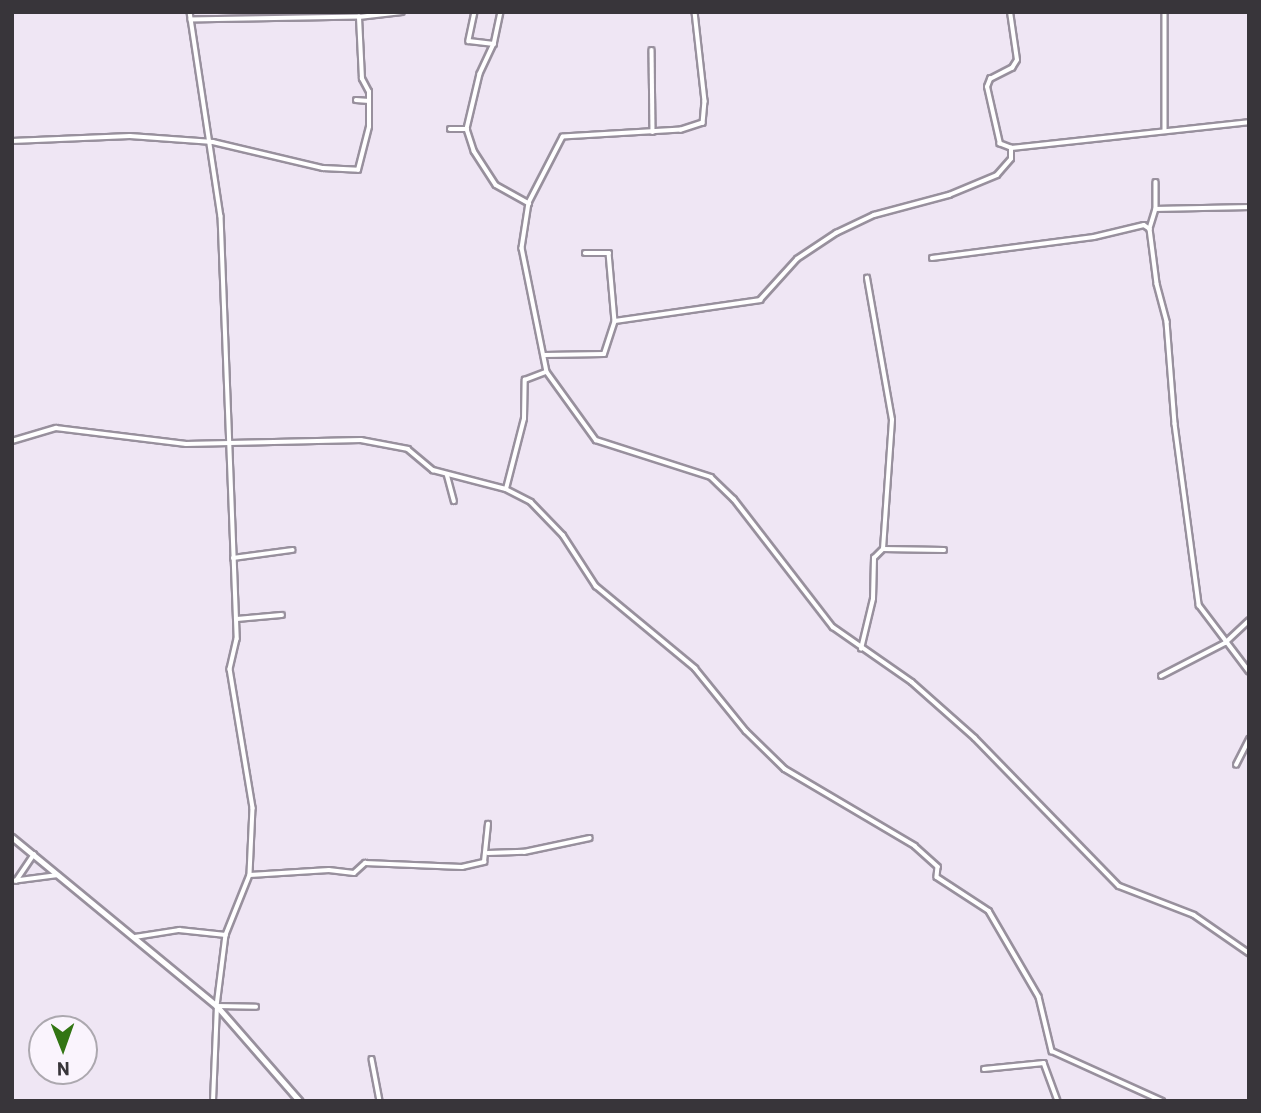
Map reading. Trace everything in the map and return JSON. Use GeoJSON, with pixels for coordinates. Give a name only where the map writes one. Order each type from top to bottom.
{"type":"FeatureCollection","features":[{"type":"Feature","properties":{"kind":"street"},"geometry":{"type":"LineString","coordinates":[[190,12],[213,142],[221,216],[232,441],[236,619],[230,669],[253,808],[250,875],[226,935],[217,1006],[213,1101]]}},
{"type":"Feature","properties":{"kind":"street"},"geometry":{"type":"LineString","coordinates":[[191,20],[359,17],[401,12]]}},
{"type":"Feature","properties":{"kind":"street"},"geometry":{"type":"LineString","coordinates":[[475,12],[469,41],[494,44]]}},
{"type":"Feature","properties":{"kind":"street"},"geometry":{"type":"LineString","coordinates":[[502,12],[494,44],[480,74],[467,129],[474,151],[496,185],[529,203]]}},
{"type":"Feature","properties":{"kind":"street"},"geometry":{"type":"LineString","coordinates":[[695,12],[704,123],[653,132],[563,137],[529,203],[522,248],[539,346],[545,355],[547,372],[596,440],[711,477],[734,499],[813,604],[861,650],[912,682],[975,738],[1119,886],[1194,915],[1249,953]]}},
{"type":"Feature","properties":{"kind":"street"},"geometry":{"type":"LineString","coordinates":[[1010,12],[1017,60],[1012,68],[990,79],[987,87],[1000,144],[1011,148],[1101,142],[1166,130],[1249,122]]}},
{"type":"Feature","properties":{"kind":"street"},"geometry":{"type":"LineString","coordinates":[[1165,12],[1166,130]]}},
{"type":"Feature","properties":{"kind":"street"},"geometry":{"type":"LineString","coordinates":[[12,141],[130,136],[213,142],[323,168],[358,170],[369,127],[369,100],[362,79],[359,17]]}},
{"type":"Feature","properties":{"kind":"street"},"geometry":{"type":"LineString","coordinates":[[652,50],[653,132]]}},
{"type":"Feature","properties":{"kind":"street"},"geometry":{"type":"LineString","coordinates":[[356,100],[369,100]]}},
{"type":"Feature","properties":{"kind":"street"},"geometry":{"type":"LineString","coordinates":[[450,129],[467,129]]}},
{"type":"Feature","properties":{"kind":"street"},"geometry":{"type":"LineString","coordinates":[[615,321],[760,300],[797,258],[835,233],[874,215],[949,195],[997,175],[1011,159],[1011,148]]}},
{"type":"Feature","properties":{"kind":"street"},"geometry":{"type":"LineString","coordinates":[[1156,182],[1156,209],[1150,229],[1157,284],[1167,322],[1175,424],[1199,604],[1225,643],[1249,671]]}},
{"type":"Feature","properties":{"kind":"street"},"geometry":{"type":"LineString","coordinates":[[1156,209],[1249,207]]}},
{"type":"Feature","properties":{"kind":"street"},"geometry":{"type":"LineString","coordinates":[[932,257],[1094,237],[1144,225],[1150,229]]}},
{"type":"Feature","properties":{"kind":"street"},"geometry":{"type":"LineString","coordinates":[[545,355],[604,354],[615,321],[609,253],[585,253]]}},
{"type":"Feature","properties":{"kind":"street"},"geometry":{"type":"LineString","coordinates":[[861,650],[873,599],[874,558],[883,549],[892,420],[867,278]]}},
{"type":"Feature","properties":{"kind":"street"},"geometry":{"type":"LineString","coordinates":[[506,489],[524,419],[525,380],[547,372]]}},
{"type":"Feature","properties":{"kind":"street"},"geometry":{"type":"LineString","coordinates":[[12,441],[56,428],[186,444],[361,440],[408,449],[433,470],[506,489],[531,502],[556,526],[596,586],[695,668],[746,731],[785,769],[915,845],[938,867],[937,877],[989,911],[1039,997],[1052,1051],[1162,1101]]}},
{"type":"Feature","properties":{"kind":"street"},"geometry":{"type":"LineString","coordinates":[[447,474],[454,501]]}},
{"type":"Feature","properties":{"kind":"street"},"geometry":{"type":"LineString","coordinates":[[883,549],[944,550]]}},
{"type":"Feature","properties":{"kind":"street"},"geometry":{"type":"LineString","coordinates":[[233,558],[292,550]]}},
{"type":"Feature","properties":{"kind":"street"},"geometry":{"type":"LineString","coordinates":[[236,619],[282,615]]}},
{"type":"Feature","properties":{"kind":"street"},"geometry":{"type":"LineString","coordinates":[[1161,676],[1225,643],[1249,621]]}},
{"type":"Feature","properties":{"kind":"street"},"geometry":{"type":"LineString","coordinates":[[1236,765],[1249,739]]}},
{"type":"Feature","properties":{"kind":"street"},"geometry":{"type":"LineString","coordinates":[[250,875],[329,870],[354,873],[366,863],[462,867],[484,862],[488,853],[488,824]]}},
{"type":"Feature","properties":{"kind":"street"},"geometry":{"type":"LineString","coordinates":[[12,837],[217,1006],[300,1101]]}},
{"type":"Feature","properties":{"kind":"street"},"geometry":{"type":"LineString","coordinates":[[488,853],[524,852],[590,838]]}},
{"type":"Feature","properties":{"kind":"street"},"geometry":{"type":"LineString","coordinates":[[14,881],[34,854]]}},
{"type":"Feature","properties":{"kind":"street"},"geometry":{"type":"LineString","coordinates":[[14,881],[60,874]]}},
{"type":"Feature","properties":{"kind":"street"},"geometry":{"type":"LineString","coordinates":[[135,937],[179,930],[226,935]]}},
{"type":"Feature","properties":{"kind":"street"},"geometry":{"type":"LineString","coordinates":[[217,1006],[256,1007]]}},
{"type":"Feature","properties":{"kind":"street"},"geometry":{"type":"LineString","coordinates":[[372,1059],[380,1101]]}},
{"type":"Feature","properties":{"kind":"street"},"geometry":{"type":"LineString","coordinates":[[984,1069],[1044,1063],[1058,1101]]}}]}
